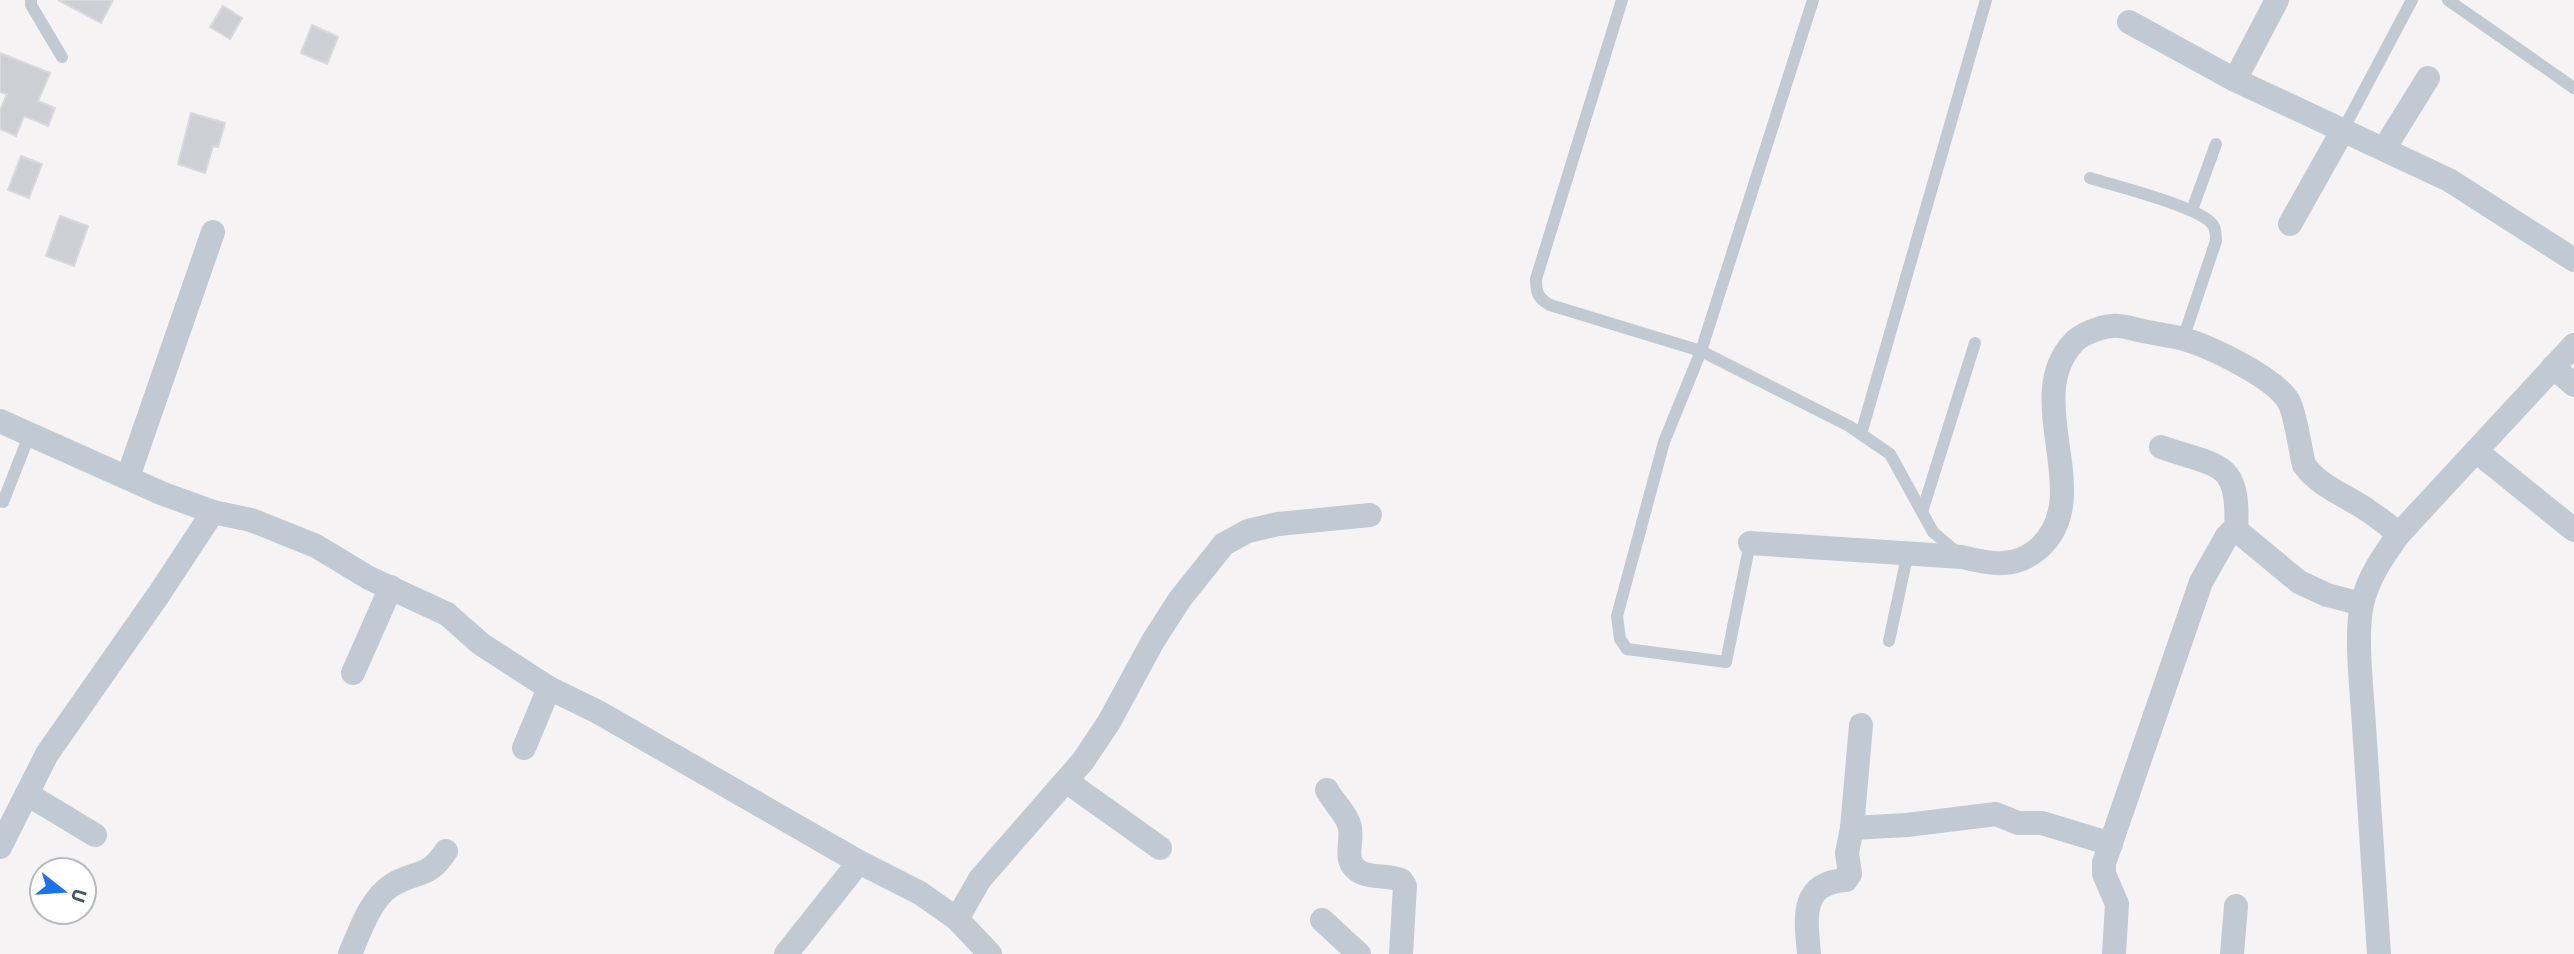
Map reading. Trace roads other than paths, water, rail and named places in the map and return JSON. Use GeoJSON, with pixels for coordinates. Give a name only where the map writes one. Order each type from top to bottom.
{"type":"FeatureCollection","features":[{"type":"Feature","properties":{"kind":"street"},"geometry":{"type":"LineString","coordinates":[[2235,80],[2277,0]]}},
{"type":"Feature","properties":{"kind":"street"},"geometry":{"type":"LineString","coordinates":[[2129,22],[2235,80],[2449,180],[2574,260]]}},
{"type":"Feature","properties":{"kind":"street"},"geometry":{"type":"LineString","coordinates":[[2384,149],[2428,78]]}},
{"type":"Feature","properties":{"kind":"street"},"geometry":{"type":"LineString","coordinates":[[2290,225],[2343,130]]}},
{"type":"Feature","properties":{"kind":"street"},"geometry":{"type":"LineString","coordinates":[[128,477],[213,232]]}},
{"type":"Feature","properties":{"kind":"street"},"geometry":{"type":"LineString","coordinates":[[1750,544],[1908,552],[1962,557],[1992,564],[2013,562],[2032,554],[2046,542],[2061,508],[2062,488],[2053,391],[2058,368],[2074,341],[2097,329],[2114,325],[2183,339],[2242,365],[2276,389],[2289,402],[2304,465],[2310,473],[2320,482],[2368,510],[2399,534]]}},
{"type":"Feature","properties":{"kind":"street"},"geometry":{"type":"LineString","coordinates":[[2379,954],[2363,703],[2360,625],[2362,604],[2382,557],[2399,534],[2574,345]]}},
{"type":"Feature","properties":{"kind":"street"},"geometry":{"type":"LineString","coordinates":[[2553,367],[2574,385]]}},
{"type":"Feature","properties":{"kind":"street"},"geometry":{"type":"LineString","coordinates":[[0,421],[161,493],[213,512],[251,520],[305,542],[369,578],[447,614],[481,643],[549,688],[598,712],[859,862],[920,893],[957,919],[989,954]]}},
{"type":"Feature","properties":{"kind":"street"},"geometry":{"type":"LineString","coordinates":[[2481,446],[2574,510]]}},
{"type":"Feature","properties":{"kind":"street"},"geometry":{"type":"LineString","coordinates":[[2481,446],[2574,530]]}},
{"type":"Feature","properties":{"kind":"street"},"geometry":{"type":"LineString","coordinates":[[2161,447],[2226,471],[2233,483],[2237,501],[2236,532]]}},
{"type":"Feature","properties":{"kind":"street"},"geometry":{"type":"LineString","coordinates":[[0,847],[47,754],[213,512]]}},
{"type":"Feature","properties":{"kind":"street"},"geometry":{"type":"LineString","coordinates":[[957,919],[980,879],[1083,761],[1109,722],[1153,641],[1180,599],[1224,544],[1248,531],[1278,524],[1370,515]]}},
{"type":"Feature","properties":{"kind":"street"},"geometry":{"type":"LineString","coordinates":[[2114,954],[2117,904],[2104,873],[2104,863],[2201,582],[2227,536],[2236,532],[2241,534],[2299,582],[2327,595],[2362,604]]}},
{"type":"Feature","properties":{"kind":"street"},"geometry":{"type":"LineString","coordinates":[[353,673],[391,587]]}},
{"type":"Feature","properties":{"kind":"street"},"geometry":{"type":"LineString","coordinates":[[524,748],[549,688]]}},
{"type":"Feature","properties":{"kind":"street"},"geometry":{"type":"LineString","coordinates":[[1809,954],[1806,915],[1812,895],[1820,887],[1846,880],[1850,874],[1847,853],[1852,828],[1861,725]]}},
{"type":"Feature","properties":{"kind":"street"},"geometry":{"type":"LineString","coordinates":[[1066,781],[1160,848]]}},
{"type":"Feature","properties":{"kind":"street"},"geometry":{"type":"LineString","coordinates":[[1327,790],[1350,828],[1348,850],[1352,866],[1363,874],[1401,880],[1405,886],[1401,954]]}},
{"type":"Feature","properties":{"kind":"street"},"geometry":{"type":"LineString","coordinates":[[27,794],[95,835]]}},
{"type":"Feature","properties":{"kind":"street"},"geometry":{"type":"LineString","coordinates":[[1852,828],[1907,825],[1996,814],[2018,823],[2042,823],[2111,844]]}},
{"type":"Feature","properties":{"kind":"street"},"geometry":{"type":"LineString","coordinates":[[349,954],[366,918],[384,892],[390,886],[434,868],[446,851]]}},
{"type":"Feature","properties":{"kind":"street"},"geometry":{"type":"LineString","coordinates":[[786,954],[859,862]]}},
{"type":"Feature","properties":{"kind":"street"},"geometry":{"type":"LineString","coordinates":[[2232,954],[2236,906]]}},
{"type":"Feature","properties":{"kind":"street"},"geometry":{"type":"LineString","coordinates":[[1322,920],[1359,954]]}},
{"type":"Feature","properties":{"kind":"lane"},"geometry":{"type":"LineString","coordinates":[[31,0],[31,5],[62,57]]}},
{"type":"Feature","properties":{"kind":"lane"},"geometry":{"type":"LineString","coordinates":[[1622,0],[1536,279],[1536,293],[1550,305],[1701,351],[1860,434],[1890,454],[1933,532],[1962,557]]}},
{"type":"Feature","properties":{"kind":"lane"},"geometry":{"type":"LineString","coordinates":[[1750,544],[1727,662],[1627,649],[1620,639],[1617,616],[1664,442],[1701,351],[1813,0]]}},
{"type":"Feature","properties":{"kind":"lane"},"geometry":{"type":"LineString","coordinates":[[1860,434],[1986,0]]}},
{"type":"Feature","properties":{"kind":"lane"},"geometry":{"type":"LineString","coordinates":[[2343,130],[2412,0]]}},
{"type":"Feature","properties":{"kind":"lane"},"geometry":{"type":"LineString","coordinates":[[2448,0],[2574,88]]}},
{"type":"Feature","properties":{"kind":"lane"},"geometry":{"type":"LineString","coordinates":[[2192,210],[2216,144]]}},
{"type":"Feature","properties":{"kind":"lane"},"geometry":{"type":"LineString","coordinates":[[2090,178],[2192,210],[2214,227],[2216,241],[2183,339]]}},
{"type":"Feature","properties":{"kind":"lane"},"geometry":{"type":"LineString","coordinates":[[1922,512],[1975,343]]}},
{"type":"Feature","properties":{"kind":"lane"},"geometry":{"type":"LineString","coordinates":[[3,502],[29,436]]}},
{"type":"Feature","properties":{"kind":"lane"},"geometry":{"type":"LineString","coordinates":[[1889,640],[1908,552]]}}]}
